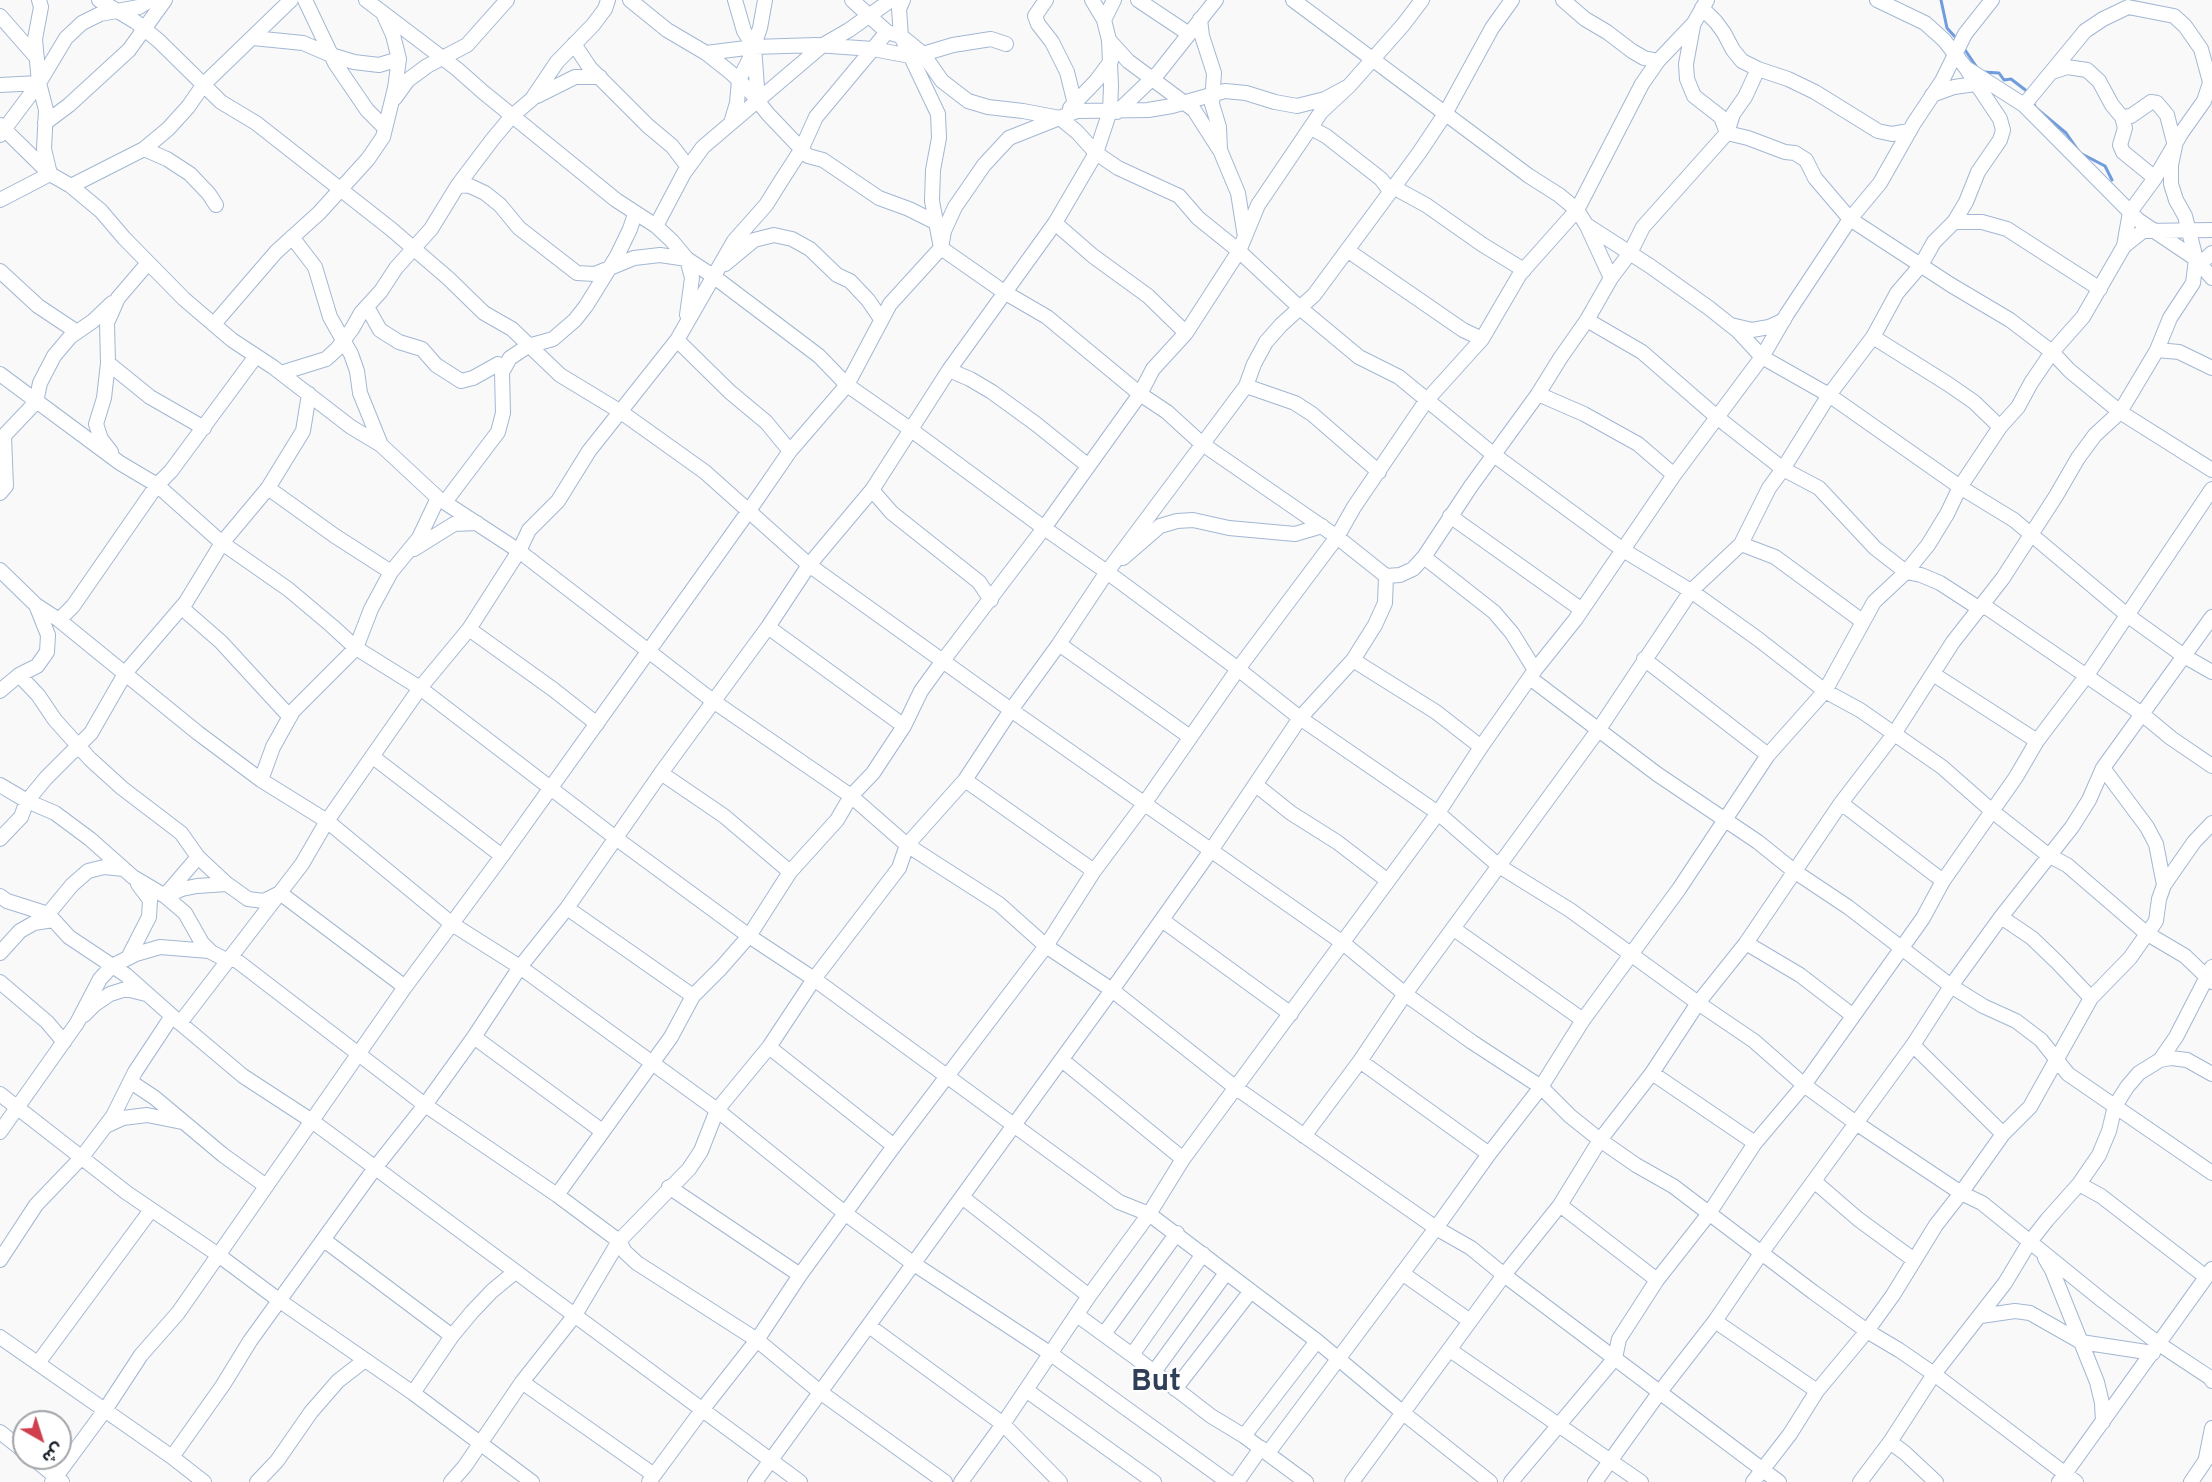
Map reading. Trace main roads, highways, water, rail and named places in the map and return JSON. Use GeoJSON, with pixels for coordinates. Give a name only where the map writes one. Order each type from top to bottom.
{"type":"FeatureCollection","features":[{"type":"Feature","properties":{"kind":"waterway"},"geometry":{"type":"LineString","coordinates":[[1941,0],[1947,28],[1957,39]]}},
{"type":"Feature","properties":{"kind":"waterway"},"geometry":{"type":"LineString","coordinates":[[1963,47],[1978,69]]}},
{"type":"Feature","properties":{"kind":"waterway"},"geometry":{"type":"LineString","coordinates":[[1983,72],[1999,73],[2004,80],[2011,79],[2028,92]]}},
{"type":"Feature","properties":{"kind":"waterway"},"geometry":{"type":"LineString","coordinates":[[2032,101],[2036,108],[2066,133],[2080,153],[2105,166],[2112,180]]}},
{"type":"Feature","properties":{"kind":"district","name":"But"},"geometry":{"type":"Point","coordinates":[1156,1384]}}]}
